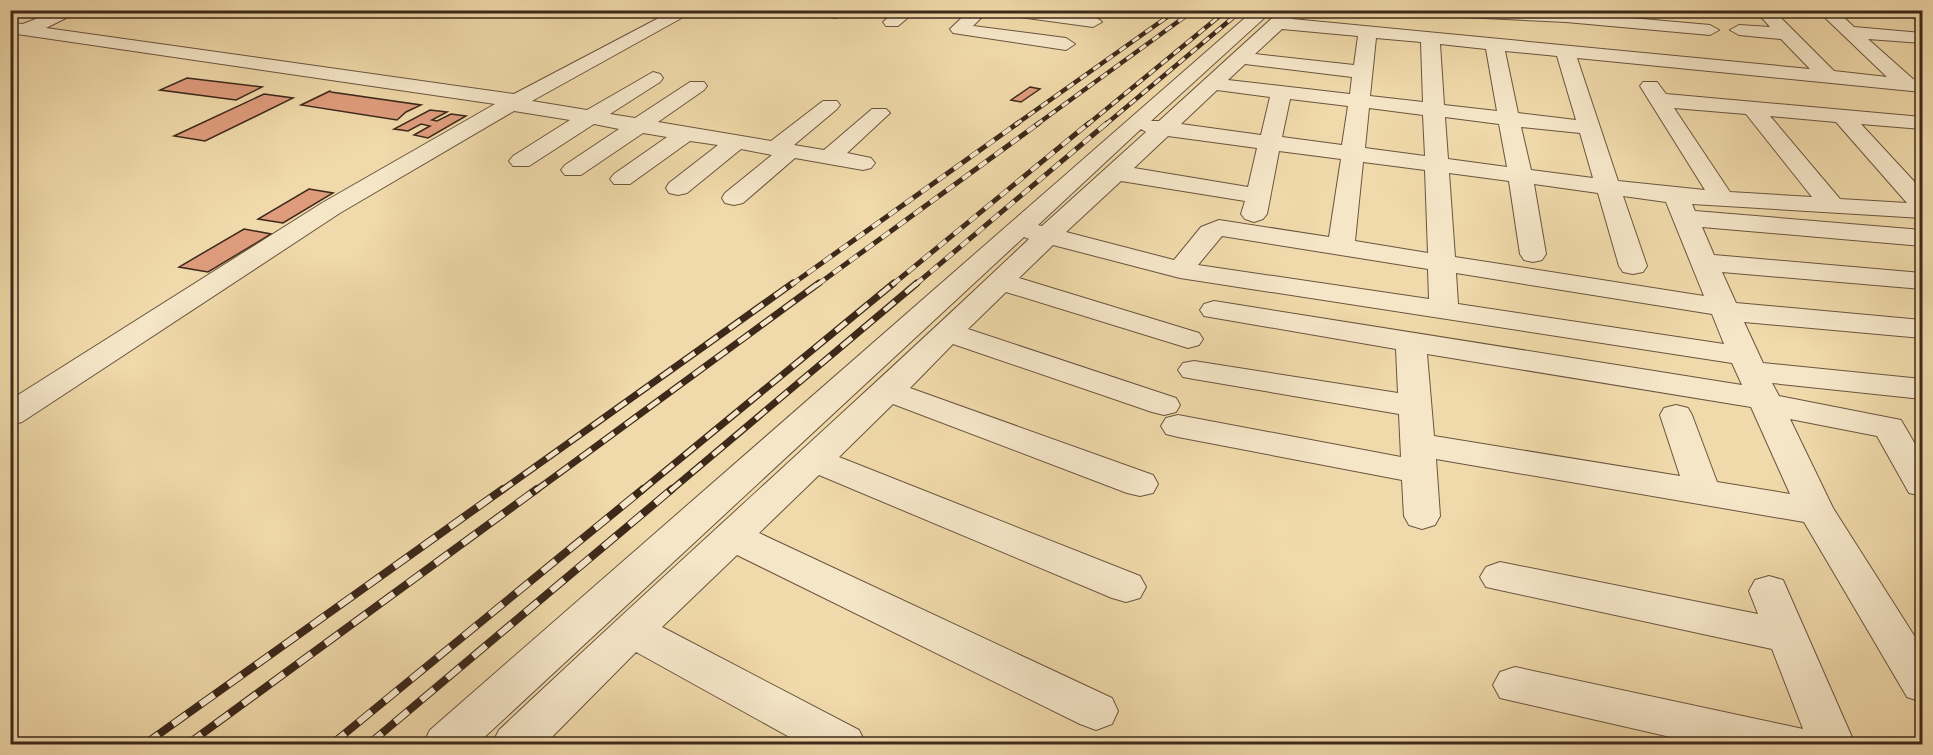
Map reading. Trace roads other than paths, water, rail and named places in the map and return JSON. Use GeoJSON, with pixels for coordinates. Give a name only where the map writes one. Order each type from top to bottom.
{"type":"FeatureCollection","features":[{"type":"Feature","properties":{"kind":"street"},"geometry":{"type":"LineString","coordinates":[[13,32],[50,10]]}},
{"type":"Feature","properties":{"kind":"street"},"geometry":{"type":"LineString","coordinates":[[13,32],[74,10]]}},
{"type":"Feature","properties":{"kind":"street"},"geometry":{"type":"LineString","coordinates":[[10,415],[331,208],[509,105],[688,10]]}},
{"type":"Feature","properties":{"kind":"street"},"geometry":{"type":"LineString","coordinates":[[892,22],[909,10]]}},
{"type":"Feature","properties":{"kind":"street"},"geometry":{"type":"LineString","coordinates":[[981,10],[958,28],[1065,44]]}},
{"type":"Feature","properties":{"kind":"street"},"geometry":{"type":"LineString","coordinates":[[1005,10],[1093,22]]}},
{"type":"Feature","properties":{"kind":"street"},"geometry":{"type":"LineString","coordinates":[[1423,10],[1620,16],[1710,30]]}},
{"type":"Feature","properties":{"kind":"street"},"geometry":{"type":"LineString","coordinates":[[1825,10],[1915,85]]}},
{"type":"Feature","properties":{"kind":"street"},"geometry":{"type":"LineString","coordinates":[[1915,10],[1923,16]]}},
{"type":"Feature","properties":{"kind":"street"},"geometry":{"type":"LineString","coordinates":[[1758,12],[1786,34],[1829,78]]}},
{"type":"Feature","properties":{"kind":"street"},"geometry":{"type":"LineString","coordinates":[[446,744],[1033,232],[1133,125],[1279,15],[1368,31],[1915,85]]}},
{"type":"Feature","properties":{"kind":"street"},"geometry":{"type":"LineString","coordinates":[[515,744],[812,459],[888,391],[1002,282],[1033,232],[1118,173],[1241,58],[1279,15]]}},
{"type":"Feature","properties":{"kind":"street"},"geometry":{"type":"LineString","coordinates":[[1876,17],[1914,39]]}},
{"type":"Feature","properties":{"kind":"street"},"geometry":{"type":"LineString","coordinates":[[1739,30],[1786,34]]}},
{"type":"Feature","properties":{"kind":"street"},"geometry":{"type":"LineString","coordinates":[[1341,247],[1368,31]]}},
{"type":"Feature","properties":{"kind":"street"},"geometry":{"type":"LineString","coordinates":[[13,32],[590,116],[863,163]]}},
{"type":"Feature","properties":{"kind":"street"},"geometry":{"type":"LineString","coordinates":[[1850,32],[1914,39]]}},
{"type":"Feature","properties":{"kind":"street"},"geometry":{"type":"LineString","coordinates":[[1430,37],[1444,311]]}},
{"type":"Feature","properties":{"kind":"street"},"geometry":{"type":"LineString","coordinates":[[1494,44],[1533,254]]}},
{"type":"Feature","properties":{"kind":"street"},"geometry":{"type":"LineString","coordinates":[[1565,51],[1633,266]]}},
{"type":"Feature","properties":{"kind":"street"},"geometry":{"type":"LineString","coordinates":[[1777,52],[1807,55]]}},
{"type":"Feature","properties":{"kind":"street"},"geometry":{"type":"LineString","coordinates":[[1241,58],[1362,72]]}},
{"type":"Feature","properties":{"kind":"street"},"geometry":{"type":"LineString","coordinates":[[1632,58],[1722,198]]}},
{"type":"Feature","properties":{"kind":"street"},"geometry":{"type":"LineString","coordinates":[[1707,65],[1718,88]]}},
{"type":"Feature","properties":{"kind":"street"},"geometry":{"type":"LineString","coordinates":[[1779,73],[1797,97]]}},
{"type":"Feature","properties":{"kind":"street"},"geometry":{"type":"LineString","coordinates":[[521,161],[653,78]]}},
{"type":"Feature","properties":{"kind":"street"},"geometry":{"type":"LineString","coordinates":[[1852,80],[1878,106]]}},
{"type":"Feature","properties":{"kind":"street"},"geometry":{"type":"LineString","coordinates":[[1213,84],[1589,128]]}},
{"type":"Feature","properties":{"kind":"street"},"geometry":{"type":"LineString","coordinates":[[573,170],[697,86]]}},
{"type":"Feature","properties":{"kind":"street"},"geometry":{"type":"LineString","coordinates":[[1118,173],[1256,205],[1281,92]]}},
{"type":"Feature","properties":{"kind":"street"},"geometry":{"type":"LineString","coordinates":[[1659,99],[1920,124]]}},
{"type":"Feature","properties":{"kind":"street"},"geometry":{"type":"LineString","coordinates":[[734,198],[830,105]]}},
{"type":"Feature","properties":{"kind":"street"},"geometry":{"type":"LineString","coordinates":[[1752,108],[1832,205]]}},
{"type":"Feature","properties":{"kind":"street"},"geometry":{"type":"LineString","coordinates":[[829,157],[879,113]]}},
{"type":"Feature","properties":{"kind":"street"},"geometry":{"type":"LineString","coordinates":[[1841,115],[1923,204]]}},
{"type":"Feature","properties":{"kind":"street"},"geometry":{"type":"LineString","coordinates":[[1133,125],[1271,145],[1608,187],[1681,207],[1866,234],[1923,238]]}},
{"type":"Feature","properties":{"kind":"street"},"geometry":{"type":"LineString","coordinates":[[622,179],[687,133]]}},
{"type":"Feature","properties":{"kind":"street"},"geometry":{"type":"LineString","coordinates":[[678,188],[736,142]]}},
{"type":"Feature","properties":{"kind":"street"},"geometry":{"type":"LineString","coordinates":[[1681,207],[1722,198],[1923,211]]}},
{"type":"Feature","properties":{"kind":"street"},"geometry":{"type":"LineString","coordinates":[[1681,207],[1723,309],[1816,511],[1923,684]]}},
{"type":"Feature","properties":{"kind":"street"},"geometry":{"type":"LineString","coordinates":[[1180,270],[1210,232],[1219,228],[1723,309],[1923,329]]}},
{"type":"Feature","properties":{"kind":"street"},"geometry":{"type":"LineString","coordinates":[[1033,232],[1180,270],[1444,311],[1756,383],[1881,424],[1893,431],[1913,450],[1923,484]]}},
{"type":"Feature","properties":{"kind":"street"},"geometry":{"type":"LineString","coordinates":[[1866,234],[1918,285]]}},
{"type":"Feature","properties":{"kind":"street"},"geometry":{"type":"LineString","coordinates":[[1704,262],[1918,285]]}},
{"type":"Feature","properties":{"kind":"street"},"geometry":{"type":"LineString","coordinates":[[1002,282],[1188,339]]}},
{"type":"Feature","properties":{"kind":"street"},"geometry":{"type":"LineString","coordinates":[[1214,310],[1411,342],[1756,383],[1923,389]]}},
{"type":"Feature","properties":{"kind":"street"},"geometry":{"type":"LineString","coordinates":[[949,333],[1171,416],[1418,459],[1703,492],[1816,511]]}},
{"type":"Feature","properties":{"kind":"street"},"geometry":{"type":"LineString","coordinates":[[1411,342],[1422,516]]}},
{"type":"Feature","properties":{"kind":"street"},"geometry":{"type":"LineString","coordinates":[[1194,370],[1415,406]]}},
{"type":"Feature","properties":{"kind":"street"},"geometry":{"type":"LineString","coordinates":[[888,391],[1140,484]]}},
{"type":"Feature","properties":{"kind":"street"},"geometry":{"type":"LineString","coordinates":[[1676,415],[1703,492]]}},
{"type":"Feature","properties":{"kind":"street"},"geometry":{"type":"LineString","coordinates":[[812,459],[1126,587]]}},
{"type":"Feature","properties":{"kind":"street"},"geometry":{"type":"LineString","coordinates":[[732,536],[1096,711]]}},
{"type":"Feature","properties":{"kind":"street"},"geometry":{"type":"LineString","coordinates":[[1500,577],[1787,636]]}},
{"type":"Feature","properties":{"kind":"street"},"geometry":{"type":"LineString","coordinates":[[1769,591],[1832,744]]}},
{"type":"Feature","properties":{"kind":"street"},"geometry":{"type":"LineString","coordinates":[[632,630],[843,744]]}},
{"type":"Feature","properties":{"kind":"street"},"geometry":{"type":"LineString","coordinates":[[1515,685],[1789,744]]}},
{"type":"Feature","properties":{"kind":"railway"},"geometry":{"type":"LineString","coordinates":[[1015,125],[1177,10]]}},
{"type":"Feature","properties":{"kind":"railway"},"geometry":{"type":"LineString","coordinates":[[1036,125],[1194,10]]}},
{"type":"Feature","properties":{"kind":"railway"},"geometry":{"type":"LineString","coordinates":[[1087,125],[1227,10]]}},
{"type":"Feature","properties":{"kind":"railway"},"geometry":{"type":"LineString","coordinates":[[1105,125],[1242,10]]}},
{"type":"Feature","properties":{"kind":"railway"},"geometry":{"type":"LineString","coordinates":[[791,285],[1018,123]]}},
{"type":"Feature","properties":{"kind":"railway"},"geometry":{"type":"LineString","coordinates":[[817,285],[1039,123]]}},
{"type":"Feature","properties":{"kind":"railway"},"geometry":{"type":"LineString","coordinates":[[892,285],[1089,123]]}},
{"type":"Feature","properties":{"kind":"railway"},"geometry":{"type":"LineString","coordinates":[[915,285],[1107,123]]}},
{"type":"Feature","properties":{"kind":"railway"},"geometry":{"type":"LineString","coordinates":[[501,491],[793,283]]}},
{"type":"Feature","properties":{"kind":"railway"},"geometry":{"type":"LineString","coordinates":[[535,491],[819,283]]}},
{"type":"Feature","properties":{"kind":"railway"},"geometry":{"type":"LineString","coordinates":[[641,491],[894,283]]}},
{"type":"Feature","properties":{"kind":"railway"},"geometry":{"type":"LineString","coordinates":[[670,491],[917,283]]}},
{"type":"Feature","properties":{"kind":"railway"},"geometry":{"type":"LineString","coordinates":[[145,744],[503,489]]}},
{"type":"Feature","properties":{"kind":"railway"},"geometry":{"type":"LineString","coordinates":[[188,744],[537,489]]}},
{"type":"Feature","properties":{"kind":"railway"},"geometry":{"type":"LineString","coordinates":[[332,744],[643,489]]}},
{"type":"Feature","properties":{"kind":"railway"},"geometry":{"type":"LineString","coordinates":[[369,744],[672,489]]}}]}
